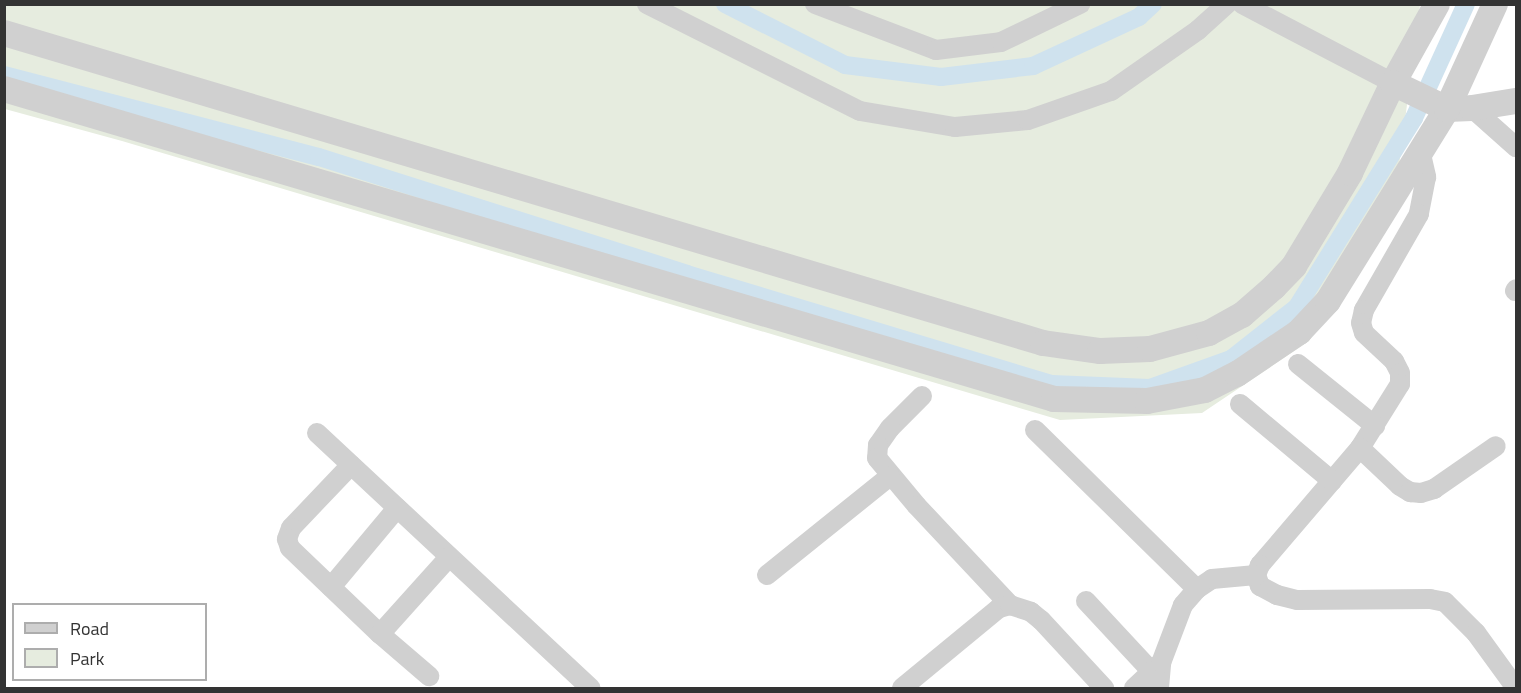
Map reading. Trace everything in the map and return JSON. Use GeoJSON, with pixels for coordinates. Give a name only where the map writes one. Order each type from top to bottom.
{"type":"FeatureCollection","features":[{"type":"Feature","properties":{"kind":"street"},"geometry":{"type":"LineString","coordinates":[[647,4],[860,111],[956,127],[1028,120],[1111,91],[1198,30],[1227,4]]}},
{"type":"Feature","properties":{"kind":"street"},"geometry":{"type":"LineString","coordinates":[[815,4],[936,50],[1001,42],[1080,4]]}},
{"type":"Feature","properties":{"kind":"street"},"geometry":{"type":"LineString","coordinates":[[1242,4],[1397,85],[1452,107],[1516,147]]}},
{"type":"Feature","properties":{"kind":"street"},"geometry":{"type":"LineString","coordinates":[[4,33],[1043,343],[1100,351],[1149,349],[1209,333],[1242,315],[1274,287],[1294,266],[1350,172],[1437,4]]}},
{"type":"Feature","properties":{"kind":"street"},"geometry":{"type":"LineString","coordinates":[[4,89],[313,178],[621,273],[1054,399],[1147,401],[1206,390],[1238,374],[1299,332],[1328,301],[1420,150],[1452,107],[1497,9]]}},
{"type":"Feature","properties":{"kind":"street"},"geometry":{"type":"LineString","coordinates":[[1452,107],[1516,101]]}},
{"type":"Feature","properties":{"kind":"street"},"geometry":{"type":"LineString","coordinates":[[1420,150],[1426,177],[1419,214],[1364,310],[1361,323],[1364,333],[1394,361],[1400,373],[1400,384],[1360,448],[1260,565],[1256,575],[1260,586],[1277,596],[1297,600],[1430,599],[1445,602],[1476,633],[1516,688]]}},
{"type":"Feature","properties":{"kind":"street"},"geometry":{"type":"LineString","coordinates":[[1298,364],[1375,426]]}},
{"type":"Feature","properties":{"kind":"street"},"geometry":{"type":"LineString","coordinates":[[922,396],[890,428],[878,444],[877,458],[890,476],[1010,605],[1031,612],[1041,620],[1104,688]]}},
{"type":"Feature","properties":{"kind":"street"},"geometry":{"type":"LineString","coordinates":[[1240,404],[1332,481]]}},
{"type":"Feature","properties":{"kind":"street"},"geometry":{"type":"LineString","coordinates":[[1035,430],[1197,589]]}},
{"type":"Feature","properties":{"kind":"street"},"geometry":{"type":"LineString","coordinates":[[317,433],[590,688]]}},
{"type":"Feature","properties":{"kind":"street"},"geometry":{"type":"LineString","coordinates":[[1360,448],[1400,486],[1410,492],[1421,493],[1434,489],[1496,446]]}},
{"type":"Feature","properties":{"kind":"street"},"geometry":{"type":"LineString","coordinates":[[351,465],[291,528],[287,539],[296,555],[380,634],[429,676]]}},
{"type":"Feature","properties":{"kind":"street"},"geometry":{"type":"LineString","coordinates":[[768,575],[890,476]]}},
{"type":"Feature","properties":{"kind":"street"},"geometry":{"type":"LineString","coordinates":[[331,587],[397,508]]}},
{"type":"Feature","properties":{"kind":"street"},"geometry":{"type":"LineString","coordinates":[[380,634],[449,557]]}},
{"type":"Feature","properties":{"kind":"street"},"geometry":{"type":"LineString","coordinates":[[1134,688],[1157,675],[1182,605],[1197,589],[1212,579],[1256,575]]}},
{"type":"Feature","properties":{"kind":"street"},"geometry":{"type":"LineString","coordinates":[[1086,602],[1157,675]]}},
{"type":"Feature","properties":{"kind":"street"},"geometry":{"type":"LineString","coordinates":[[902,688],[999,608],[1010,605]]}},
{"type":"Feature","properties":{"kind":"green space"},"geometry":{"type":"Polygon","coordinates":[[[4,5],[1420,5],[1393,212],[1309,341],[1202,413],[1060,420],[122,141],[5,109],[4,5]]]}},
{"type":"Feature","properties":{"kind":"waterway"},"geometry":{"type":"LineString","coordinates":[[725,4],[845,65],[941,77],[1033,66],[1139,17],[1153,4]]}},
{"type":"Feature","properties":{"kind":"waterway"},"geometry":{"type":"LineString","coordinates":[[4,75],[319,157],[687,274],[1052,384],[1150,388],[1231,359],[1297,307],[1414,118],[1466,4]]}}]}
